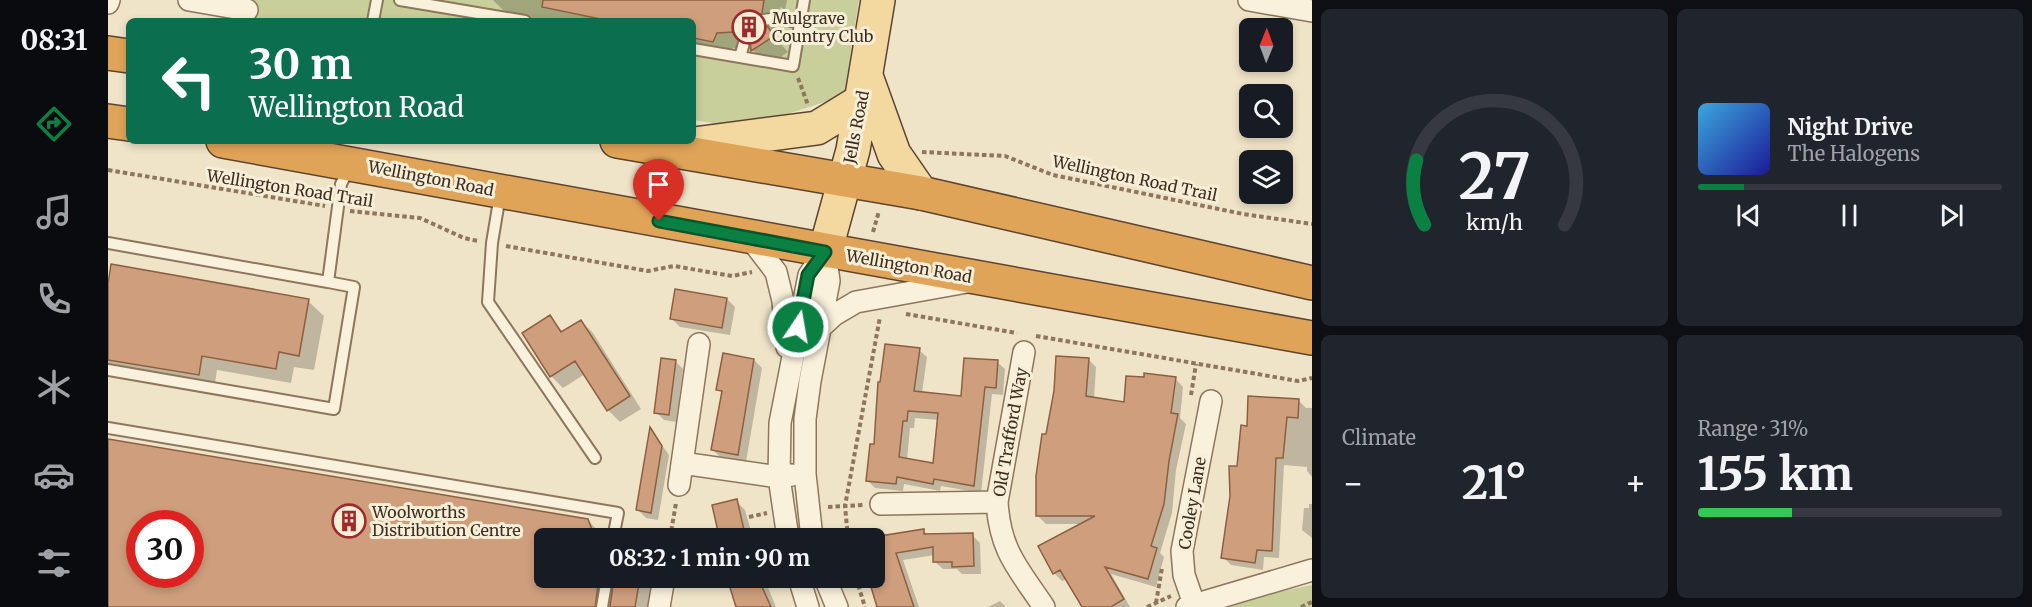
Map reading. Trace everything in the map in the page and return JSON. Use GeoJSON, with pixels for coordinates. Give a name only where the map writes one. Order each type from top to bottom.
{"type":"FeatureCollection","features":[{"type":"Feature","properties":{"kind":"highway"},"geometry":{"type":"LineString","coordinates":[[108,52],[126,55]]}},
{"type":"Feature","properties":{"kind":"highway"},"geometry":{"type":"LineString","coordinates":[[108,121],[126,124]]}},
{"type":"Feature","properties":{"kind":"highway","name":"Wellington Road"},"geometry":{"type":"LineString","coordinates":[[241,144],[825,252],[1312,338]]}},
{"type":"Feature","properties":{"kind":"highway"},"geometry":{"type":"LineString","coordinates":[[635,144],[921,193],[1312,283]]}},
{"type":"Feature","properties":{"kind":"main road","name":"Jells Road"},"geometry":{"type":"LineString","coordinates":[[825,252],[845,181],[878,0]]}},
{"type":"Feature","properties":{"kind":"main road"},"geometry":{"type":"LineString","coordinates":[[696,143],[817,128],[863,88],[894,154],[921,193]]}},
{"type":"Feature","properties":{"kind":"main road"},"geometry":{"type":"LineString","coordinates":[[660,148],[691,144]]}},
{"type":"Feature","properties":{"kind":"street"},"geometry":{"type":"LineString","coordinates":[[189,0],[253,5]]}},
{"type":"Feature","properties":{"kind":"street"},"geometry":{"type":"LineString","coordinates":[[1249,0],[1312,11]]}},
{"type":"Feature","properties":{"kind":"street"},"geometry":{"type":"LineString","coordinates":[[750,238],[776,272],[783,301],[789,372]]}},
{"type":"Feature","properties":{"kind":"street"},"geometry":{"type":"LineString","coordinates":[[811,528],[805,474],[806,410],[829,281],[825,252]]}},
{"type":"Feature","properties":{"kind":"street"},"geometry":{"type":"LineString","coordinates":[[787,528],[779,477],[778,450],[789,372],[808,275],[825,252]]}},
{"type":"Feature","properties":{"kind":"street"},"geometry":{"type":"LineString","coordinates":[[821,327],[834,315],[855,302],[985,279]]}},
{"type":"Feature","properties":{"kind":"street","name":"Old Trafford Way"},"geometry":{"type":"LineString","coordinates":[[1031,343],[997,502],[1002,542],[1044,607]]}},
{"type":"Feature","properties":{"kind":"street"},"geometry":{"type":"LineString","coordinates":[[679,485],[699,344]]}},
{"type":"Feature","properties":{"kind":"street","name":"Cooley Lane"},"geometry":{"type":"LineString","coordinates":[[1191,605],[1184,575],[1182,551],[1211,401]]}},
{"type":"Feature","properties":{"kind":"street"},"geometry":{"type":"LineString","coordinates":[[682,464],[779,477],[805,474]]}},
{"type":"Feature","properties":{"kind":"street"},"geometry":{"type":"LineString","coordinates":[[881,504],[997,502]]}},
{"type":"Feature","properties":{"kind":"street"},"geometry":{"type":"LineString","coordinates":[[1191,605],[1312,570]]}},
{"type":"Feature","properties":{"kind":"street"},"geometry":{"type":"LineString","coordinates":[[659,607],[662,588]]}},
{"type":"Feature","properties":{"kind":"street"},"geometry":{"type":"LineString","coordinates":[[802,588],[808,607]]}},
{"type":"Feature","properties":{"kind":"street"},"geometry":{"type":"LineString","coordinates":[[829,588],[837,607]]}},
{"type":"Feature","properties":{"kind":"lane"},"geometry":{"type":"LineString","coordinates":[[374,18],[377,0]]}},
{"type":"Feature","properties":{"kind":"lane"},"geometry":{"type":"LineString","coordinates":[[400,0],[507,18]]}},
{"type":"Feature","properties":{"kind":"lane"},"geometry":{"type":"LineString","coordinates":[[696,50],[793,66],[804,0]]}},
{"type":"Feature","properties":{"kind":"lane"},"geometry":{"type":"LineString","coordinates":[[763,20],[779,18],[800,23]]}},
{"type":"Feature","properties":{"kind":"lane"},"geometry":{"type":"LineString","coordinates":[[740,57],[744,43]]}},
{"type":"Feature","properties":{"kind":"lane"},"geometry":{"type":"LineString","coordinates":[[328,282],[341,184],[352,164]]}},
{"type":"Feature","properties":{"kind":"lane"},"geometry":{"type":"LineString","coordinates":[[501,191],[492,243],[488,302],[595,458]]}},
{"type":"Feature","properties":{"kind":"lane"},"geometry":{"type":"LineString","coordinates":[[108,243],[354,287],[334,409],[108,370]]}},
{"type":"Feature","properties":{"kind":"lane"},"geometry":{"type":"LineString","coordinates":[[108,428],[618,513],[615,528]]}},
{"type":"Feature","properties":{"kind":"lane"},"geometry":{"type":"LineString","coordinates":[[602,607],[605,588]]}},
{"type":"Feature","properties":{"kind":"path","name":"Wellington Road Trail"},"geometry":{"type":"LineString","coordinates":[[894,154],[899,150],[1005,156],[1053,175],[1243,214],[1312,224]]}},
{"type":"Feature","properties":{"kind":"path","name":"Wellington Road Trail"},"geometry":{"type":"LineString","coordinates":[[108,170],[337,208],[420,219],[464,238],[648,271],[674,266],[732,276],[758,271],[776,272]]}},
{"type":"Feature","properties":{"kind":"path"},"geometry":{"type":"LineString","coordinates":[[863,258],[879,215],[880,186]]}},
{"type":"Feature","properties":{"kind":"path"},"geometry":{"type":"LineString","coordinates":[[855,302],[860,313],[882,317]]}},
{"type":"Feature","properties":{"kind":"path"},"geometry":{"type":"LineString","coordinates":[[847,528],[845,506],[883,310]]}},
{"type":"Feature","properties":{"kind":"path"},"geometry":{"type":"LineString","coordinates":[[895,312],[1031,343],[1046,338],[1298,381],[1312,378]]}},
{"type":"Feature","properties":{"kind":"path"},"geometry":{"type":"LineString","coordinates":[[1031,343],[1046,338]]}},
{"type":"Feature","properties":{"kind":"path"},"geometry":{"type":"LineString","coordinates":[[672,528],[679,485]]}},
{"type":"Feature","properties":{"kind":"path"},"geometry":{"type":"LineString","coordinates":[[859,588],[865,607]]}},
{"type":"Feature","properties":{"kind":"path"},"geometry":{"type":"LineString","coordinates":[[1301,607],[1312,602]]}},
{"type":"Feature","properties":{"kind":"green space"},"geometry":{"type":"Polygon","coordinates":[[[251,0],[859,0],[844,96],[743,128],[696,120],[696,18],[248,18],[251,0]]]}},
{"type":"Feature","properties":{"kind":"green space"},"geometry":{"type":"Polygon","coordinates":[[[1312,585],[1312,607],[1229,607],[1272,593],[1312,585]]]}},
{"type":"Feature","properties":{"kind":"building","name":"Mulgrave Country Club"},"geometry":{"type":"Polygon","coordinates":[[[543,0],[764,0],[762,13],[756,17],[756,21],[760,27],[768,27],[774,36],[751,51],[750,38],[739,37],[734,32],[717,33],[713,42],[696,39],[696,18],[595,18],[542,7],[543,0]]]}},
{"type":"Feature","properties":{"kind":"building"},"geometry":{"type":"Polygon","coordinates":[[[111,264],[309,299],[299,356],[279,352],[276,369],[202,356],[199,375],[108,360],[108,284],[111,264]]]}},
{"type":"Feature","properties":{"kind":"building"},"geometry":{"type":"Polygon","coordinates":[[[675,289],[727,298],[722,328],[670,319],[675,289]]]}},
{"type":"Feature","properties":{"kind":"building"},"geometry":{"type":"Polygon","coordinates":[[[550,315],[561,332],[581,320],[630,396],[607,411],[575,361],[550,377],[522,333],[550,315]]]}},
{"type":"Feature","properties":{"kind":"building"},"geometry":{"type":"Polygon","coordinates":[[[885,344],[920,348],[914,391],[961,396],[964,358],[998,360],[996,388],[985,387],[974,486],[934,479],[933,484],[897,477],[896,484],[866,481],[870,444],[874,444],[878,382],[880,382],[885,344]],[[908,411],[907,421],[903,421],[899,457],[933,463],[938,413],[908,411]]]}},
{"type":"Feature","properties":{"kind":"building"},"geometry":{"type":"Polygon","coordinates":[[[723,353],[754,359],[738,455],[711,450],[722,391],[716,390],[723,353]]]}},
{"type":"Feature","properties":{"kind":"building"},"geometry":{"type":"Polygon","coordinates":[[[1056,356],[1089,358],[1086,396],[1124,402],[1126,376],[1144,377],[1144,373],[1176,377],[1171,413],[1178,414],[1164,504],[1151,546],[1157,548],[1148,579],[1105,567],[1124,599],[1111,607],[1082,607],[1060,570],[1053,574],[1038,546],[1095,516],[1036,516],[1036,476],[1042,434],[1046,434],[1054,391],[1056,356]]]}},
{"type":"Feature","properties":{"kind":"building"},"geometry":{"type":"Polygon","coordinates":[[[661,358],[676,360],[669,415],[654,413],[661,358]]]}},
{"type":"Feature","properties":{"kind":"building"},"geometry":{"type":"Polygon","coordinates":[[[1248,396],[1299,399],[1298,418],[1287,417],[1283,458],[1276,458],[1272,551],[1257,550],[1255,563],[1221,558],[1230,496],[1229,466],[1237,466],[1241,425],[1247,426],[1248,396]]]}},
{"type":"Feature","properties":{"kind":"building"},"geometry":{"type":"Polygon","coordinates":[[[650,427],[662,446],[651,513],[636,510],[650,427]]]}},
{"type":"Feature","properties":{"kind":"building","name":"Woolworths Distribution Centre"},"geometry":{"type":"Polygon","coordinates":[[[108,439],[588,519],[591,528],[534,528],[534,588],[598,588],[595,607],[108,607],[108,439]]]}},
{"type":"Feature","properties":{"kind":"building"},"geometry":{"type":"Polygon","coordinates":[[[737,499],[744,528],[717,528],[712,505],[737,499]]]}},
{"type":"Feature","properties":{"kind":"building"},"geometry":{"type":"Polygon","coordinates":[[[924,529],[924,534],[973,533],[974,566],[952,567],[952,562],[933,562],[933,547],[896,553],[914,607],[877,607],[871,588],[885,588],[885,535],[924,529]]]}},
{"type":"Feature","properties":{"kind":"building"},"geometry":{"type":"Polygon","coordinates":[[[613,588],[638,588],[635,607],[610,607],[613,588]]]}},
{"type":"Feature","properties":{"kind":"building"},"geometry":{"type":"Polygon","coordinates":[[[730,588],[762,588],[771,607],[736,607],[730,588]]]}},
{"type":"Feature","properties":{"kind":"place","name":"Mulgrave Country Club"},"geometry":{"type":"Point","coordinates":[749,27]}},
{"type":"Feature","properties":{"kind":"place","name":"Woolworths Distribution Centre"},"geometry":{"type":"Point","coordinates":[349,521]}},
{"type":"Feature","properties":{"kind":"route"},"geometry":{"type":"LineString","coordinates":[[659,221],[825,252],[808,275],[798,327]]}}]}
